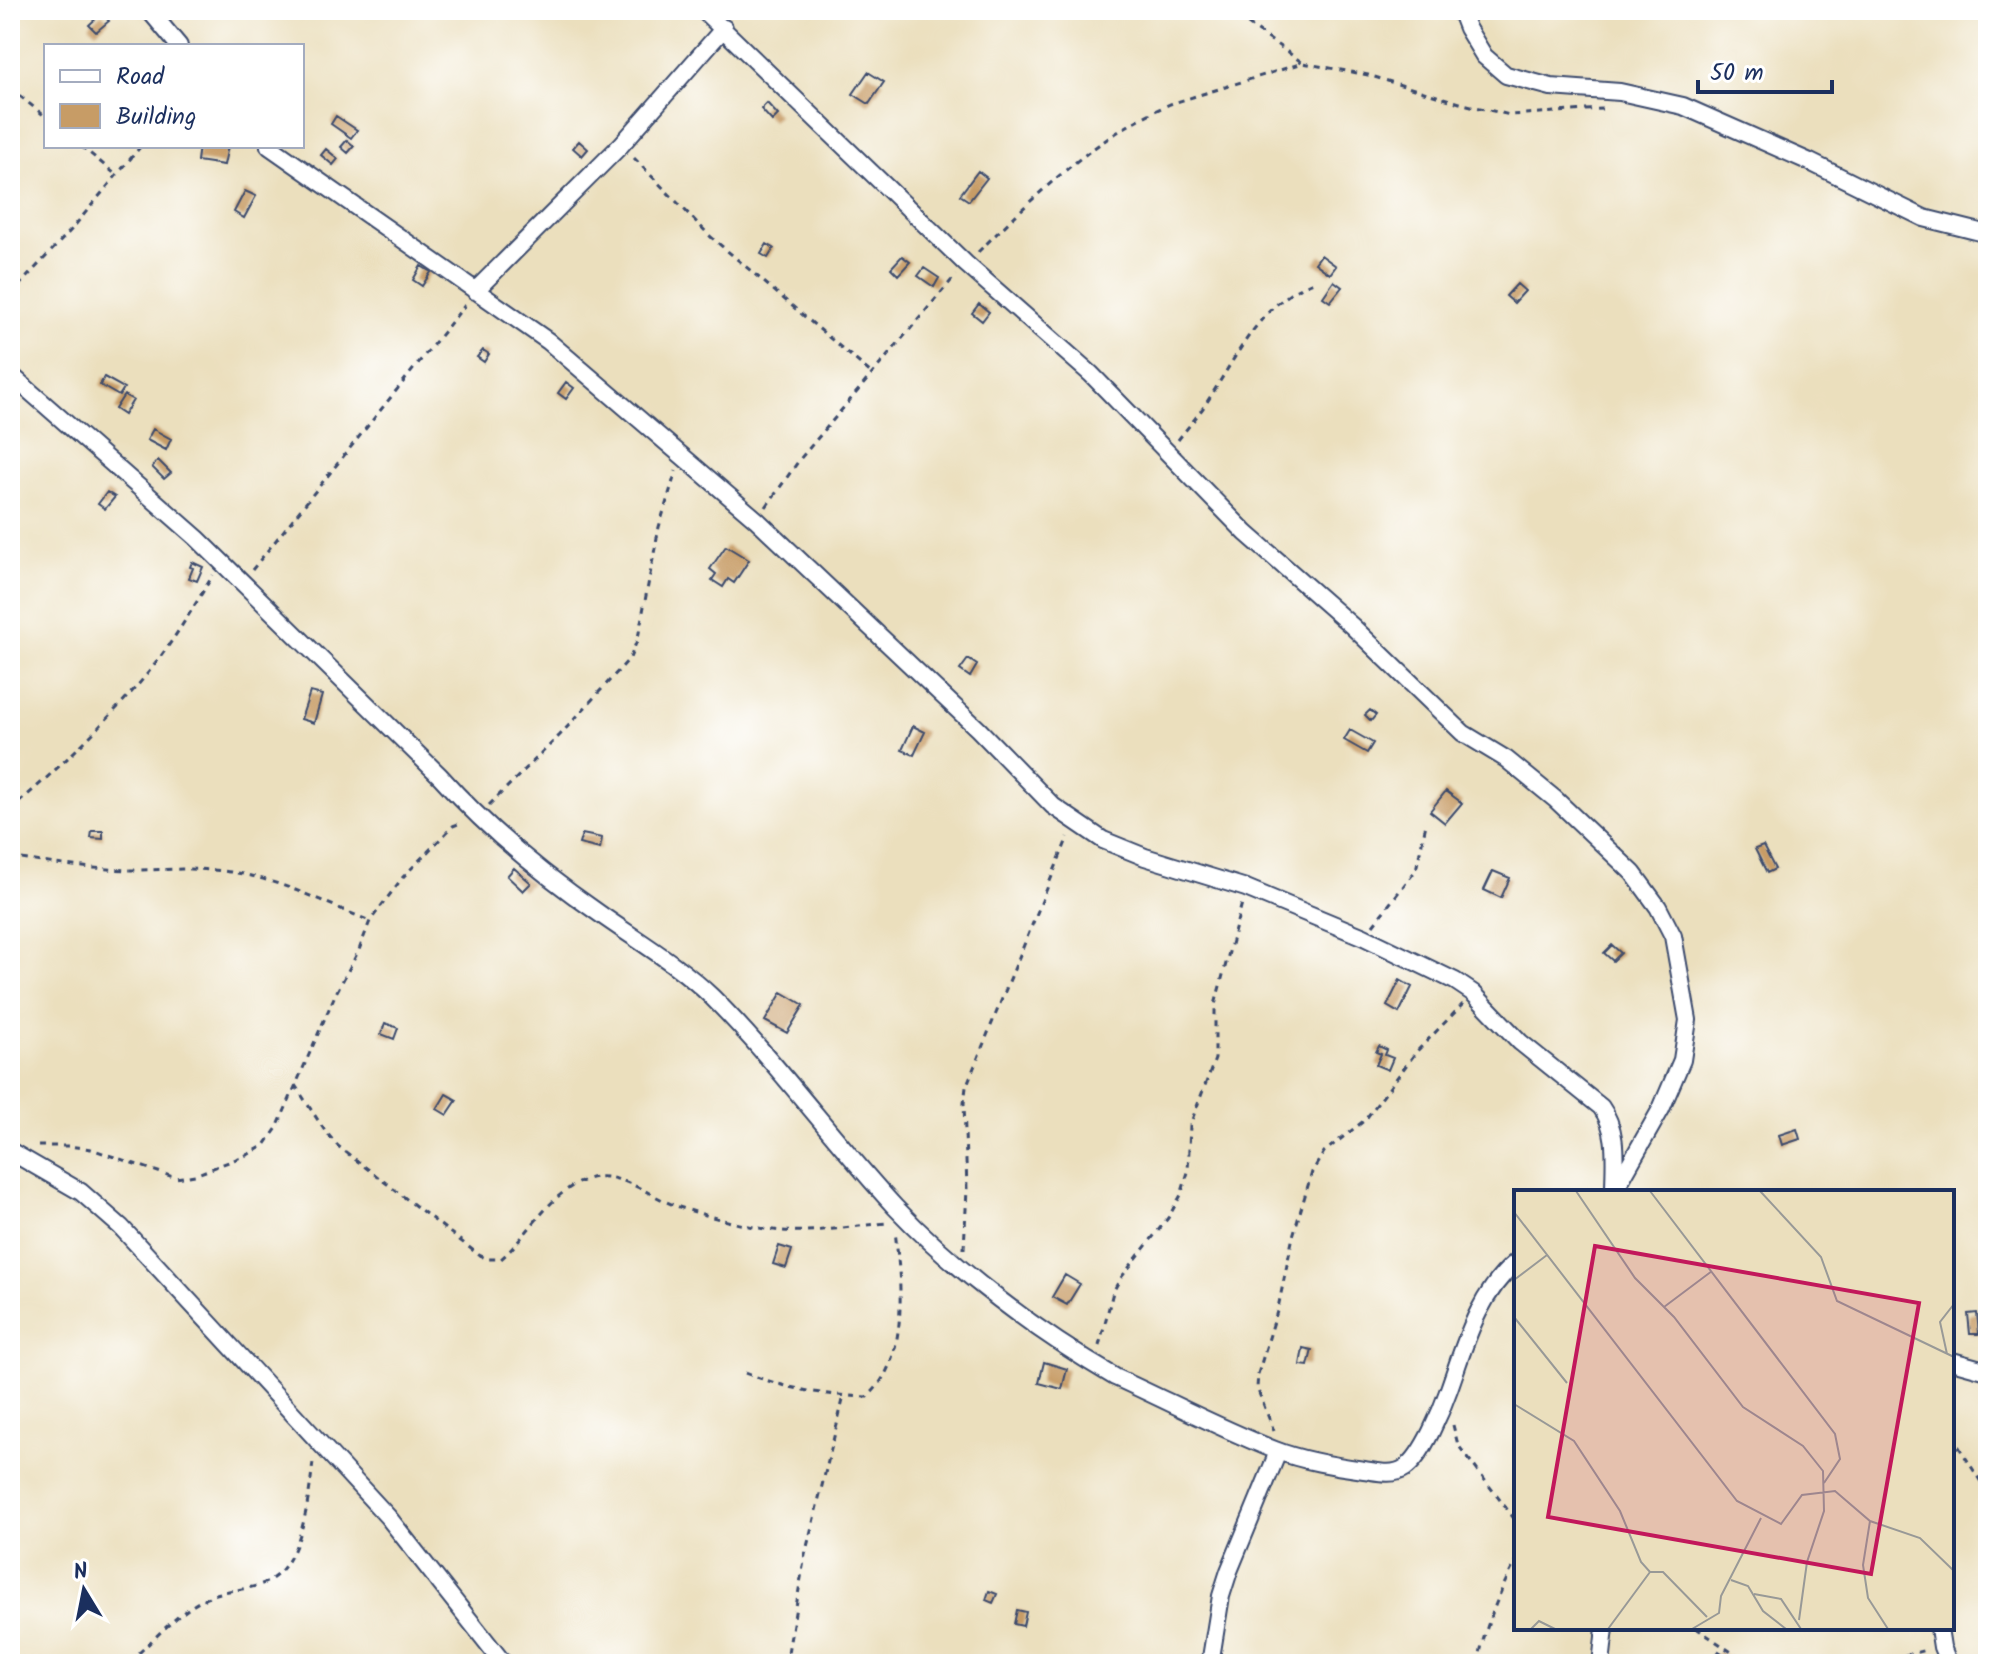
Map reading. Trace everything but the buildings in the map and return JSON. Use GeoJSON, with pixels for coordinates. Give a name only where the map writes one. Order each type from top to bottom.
{"type":"FeatureCollection","features":[{"type":"Feature","properties":{"kind":"street"},"geometry":{"type":"LineString","coordinates":[[149,10],[177,44]]}},
{"type":"Feature","properties":{"kind":"street"},"geometry":{"type":"LineString","coordinates":[[703,10],[966,264],[1091,374],[1246,533],[1352,626],[1463,733],[1506,759],[1555,799],[1633,873],[1658,907],[1673,936],[1688,1020],[1682,1060],[1661,1109],[1615,1190]]}},
{"type":"Feature","properties":{"kind":"street"},"geometry":{"type":"LineString","coordinates":[[1460,10],[1484,56],[1506,75],[1551,87],[1620,92],[1683,106],[1810,162],[1924,218],[1988,234]]}},
{"type":"Feature","properties":{"kind":"street"},"geometry":{"type":"LineString","coordinates":[[475,291],[621,145],[724,28]]}},
{"type":"Feature","properties":{"kind":"street"},"geometry":{"type":"LineString","coordinates":[[272,148],[548,341],[757,520],[978,729],[1053,806],[1103,840],[1145,857],[1246,888],[1364,937],[1473,993],[1500,1025],[1591,1099],[1610,1120],[1614,1135],[1614,1190]]}},
{"type":"Feature","properties":{"kind":"street"},"geometry":{"type":"LineString","coordinates":[[10,374],[197,538],[477,816],[569,892],[653,949],[710,995],[770,1059],[898,1209],[963,1269],[987,1290],[1094,1365],[1278,1452],[1374,1472],[1403,1470],[1413,1461],[1430,1431],[1448,1392],[1466,1338],[1491,1288],[1514,1264]]}},
{"type":"Feature","properties":{"kind":"street"},"geometry":{"type":"LineString","coordinates":[[10,1151],[81,1192],[121,1227],[388,1517],[504,1664]]}},
{"type":"Feature","properties":{"kind":"street"},"geometry":{"type":"LineString","coordinates":[[1954,1362],[1988,1371]]}},
{"type":"Feature","properties":{"kind":"street"},"geometry":{"type":"LineString","coordinates":[[1210,1664],[1221,1596],[1229,1571],[1278,1452]]}},
{"type":"Feature","properties":{"kind":"street"},"geometry":{"type":"LineString","coordinates":[[1601,1664],[1605,1630]]}},
{"type":"Feature","properties":{"kind":"street"},"geometry":{"type":"LineString","coordinates":[[1939,1630],[1949,1664]]}},
{"type":"Feature","properties":{"kind":"path"},"geometry":{"type":"LineString","coordinates":[[1228,10],[1303,63],[1368,75],[1510,115],[1604,109]]}},
{"type":"Feature","properties":{"kind":"path"},"geometry":{"type":"LineString","coordinates":[[757,520],[800,459],[871,373],[966,264],[1047,184],[1096,146],[1151,112],[1303,63]]}},
{"type":"Feature","properties":{"kind":"path"},"geometry":{"type":"LineString","coordinates":[[10,88],[44,115]]}},
{"type":"Feature","properties":{"kind":"path"},"geometry":{"type":"LineString","coordinates":[[621,145],[711,237],[871,373]]}},
{"type":"Feature","properties":{"kind":"path"},"geometry":{"type":"LineString","coordinates":[[83,148],[115,174]]}},
{"type":"Feature","properties":{"kind":"path"},"geometry":{"type":"LineString","coordinates":[[10,295],[71,230],[139,148]]}},
{"type":"Feature","properties":{"kind":"path"},"geometry":{"type":"LineString","coordinates":[[1168,452],[1203,408],[1251,332],[1271,308],[1296,288],[1314,282]]}},
{"type":"Feature","properties":{"kind":"path"},"geometry":{"type":"LineString","coordinates":[[242,583],[475,291]]}},
{"type":"Feature","properties":{"kind":"path"},"geometry":{"type":"LineString","coordinates":[[36,1146],[91,1149],[176,1178],[195,1175],[265,1145],[277,1128],[370,921],[403,877],[434,844],[453,826],[477,816],[570,725],[630,658],[638,638],[659,527],[681,455]]}},
{"type":"Feature","properties":{"kind":"path"},"geometry":{"type":"LineString","coordinates":[[10,810],[46,779],[139,685],[182,626],[221,561]]}},
{"type":"Feature","properties":{"kind":"path"},"geometry":{"type":"LineString","coordinates":[[963,1269],[967,1189],[966,1087],[1075,821]]}},
{"type":"Feature","properties":{"kind":"path"},"geometry":{"type":"LineString","coordinates":[[1364,937],[1416,870],[1426,824]]}},
{"type":"Feature","properties":{"kind":"path"},"geometry":{"type":"LineString","coordinates":[[10,857],[69,867],[132,870],[196,868],[235,872],[286,887],[370,921]]}},
{"type":"Feature","properties":{"kind":"path"},"geometry":{"type":"LineString","coordinates":[[1094,1365],[1113,1292],[1168,1218],[1181,1195],[1188,1172],[1190,1125],[1215,1059],[1215,1005],[1246,888]]}},
{"type":"Feature","properties":{"kind":"path"},"geometry":{"type":"LineString","coordinates":[[1278,1452],[1274,1430],[1257,1388],[1258,1374],[1312,1172],[1324,1152],[1365,1120],[1417,1051],[1473,993]]}},
{"type":"Feature","properties":{"kind":"path"},"geometry":{"type":"LineString","coordinates":[[295,1085],[338,1146],[488,1259],[501,1259],[572,1186],[588,1178],[603,1177],[630,1184],[676,1206],[782,1231],[894,1222],[900,1284],[893,1358],[879,1386],[867,1397],[844,1396],[791,1389],[745,1373]]}},
{"type":"Feature","properties":{"kind":"path"},"geometry":{"type":"LineString","coordinates":[[786,1664],[805,1555],[844,1396]]}},
{"type":"Feature","properties":{"kind":"path"},"geometry":{"type":"LineString","coordinates":[[1452,1421],[1458,1445],[1514,1518]]}},
{"type":"Feature","properties":{"kind":"path"},"geometry":{"type":"LineString","coordinates":[[139,1653],[177,1619],[210,1596],[253,1588],[272,1579],[285,1564],[300,1537],[309,1502],[318,1439]]}},
{"type":"Feature","properties":{"kind":"path"},"geometry":{"type":"LineString","coordinates":[[1954,1439],[1988,1493]]}},
{"type":"Feature","properties":{"kind":"path"},"geometry":{"type":"LineString","coordinates":[[1479,1664],[1479,1655],[1508,1573],[1514,1565]]}},
{"type":"Feature","properties":{"kind":"path"},"geometry":{"type":"LineString","coordinates":[[1699,1630],[1749,1664]]}},
{"type":"Feature","properties":{"kind":"path"},"geometry":{"type":"LineString","coordinates":[[1870,1664],[1942,1647]]}}]}
